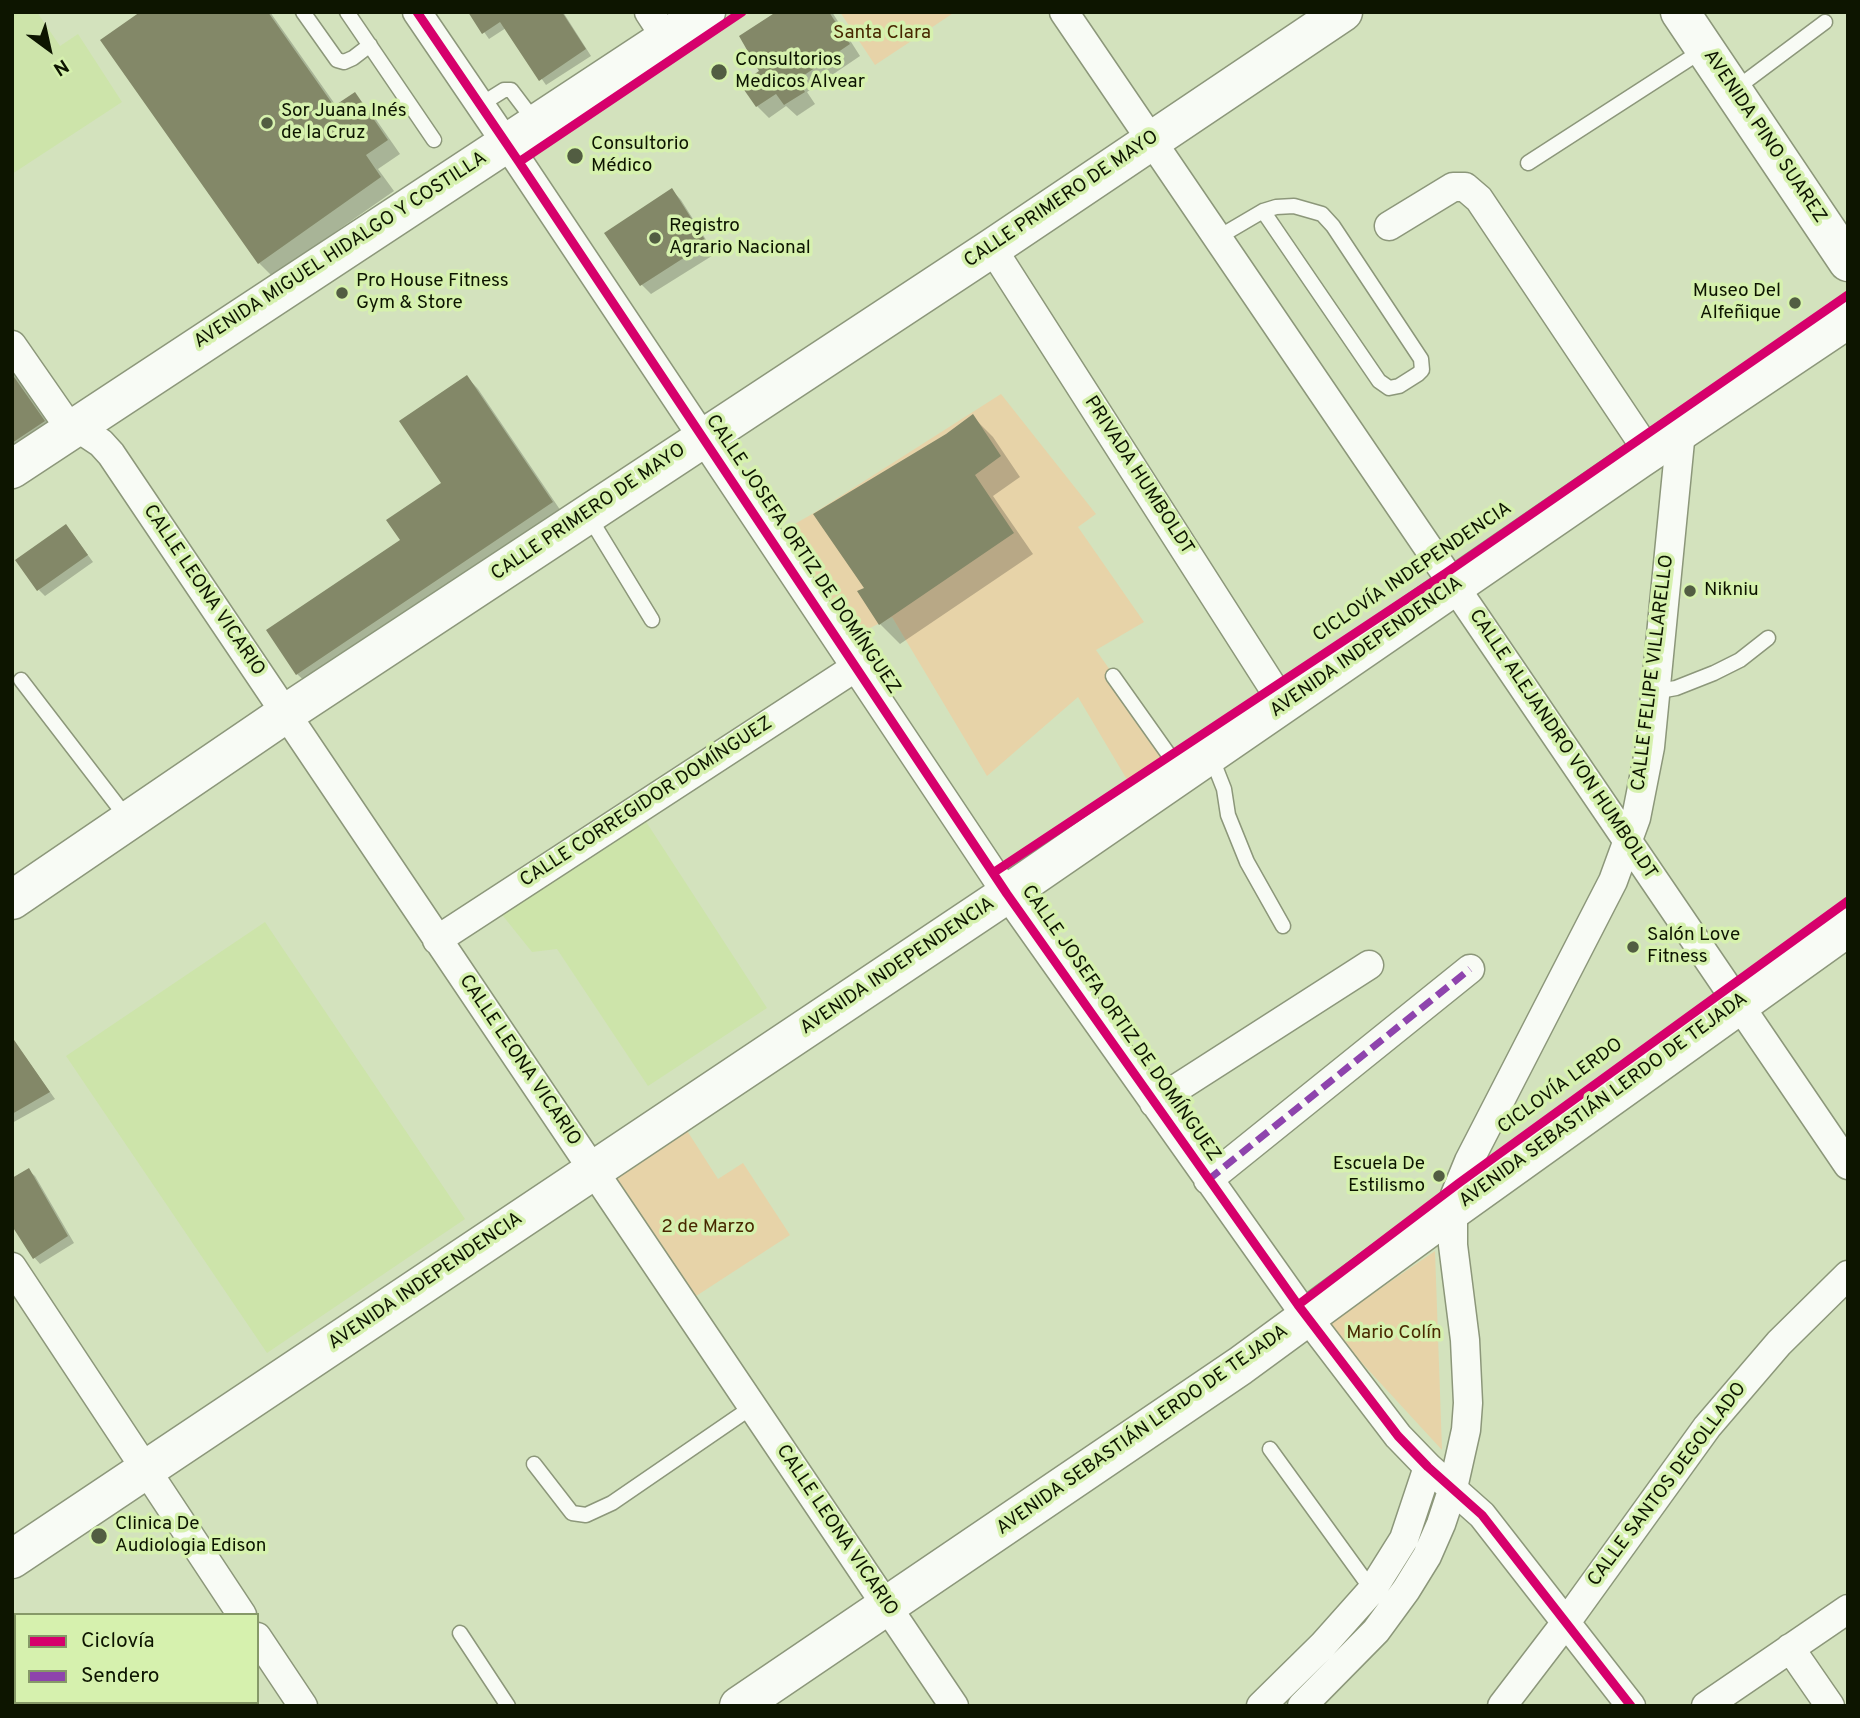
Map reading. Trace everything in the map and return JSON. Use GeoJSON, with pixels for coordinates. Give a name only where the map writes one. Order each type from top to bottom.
{"type":"FeatureCollection","features":[{"type":"Feature","properties":{"kind":"main road","name":"AVENIDA MIGUEL HIDALGO Y COSTILLA"},"geometry":{"type":"LineString","coordinates":[[12,469],[521,133],[657,25],[706,12]]}},
{"type":"Feature","properties":{"kind":"main road","name":"CALLE PRIMERO DE MAYO"},"geometry":{"type":"LineString","coordinates":[[12,900],[285,714],[992,248],[1343,12]]}},
{"type":"Feature","properties":{"kind":"main road","name":"AVENIDA PINO SUAREZ"},"geometry":{"type":"LineString","coordinates":[[1680,12],[1848,262]]}},
{"type":"Feature","properties":{"kind":"main road","name":"AVENIDA INDEPENDENCIA"},"geometry":{"type":"LineString","coordinates":[[12,1559],[1007,894],[1648,453],[1848,319]]}},
{"type":"Feature","properties":{"kind":"main road","name":"AVENIDA SEBASTIÁN LERDO DE TEJADA"},"geometry":{"type":"LineString","coordinates":[[739,1706],[1130,1442],[1307,1318],[1848,927]]}},
{"type":"Feature","properties":{"kind":"street","name":"CALLE JOSEFA ORTIZ DE DOMÍNGUEZ"},"geometry":{"type":"LineString","coordinates":[[417,12],[481,104],[521,133],[703,438],[1007,894],[1208,1180],[1307,1318],[1392,1429],[1427,1466],[1482,1515],[1631,1706]]}},
{"type":"Feature","properties":{"kind":"street","name":"CALLE ALEJANDRO VON HUMBOLDT"},"geometry":{"type":"LineString","coordinates":[[1064,12],[1848,1165]]}},
{"type":"Feature","properties":{"kind":"street"},"geometry":{"type":"LineString","coordinates":[[1389,226],[1453,187],[1465,187],[1479,199],[1648,453]]}},
{"type":"Feature","properties":{"kind":"street","name":"PRIVADA HUMBOLDT"},"geometry":{"type":"LineString","coordinates":[[992,248],[1284,705]]}},
{"type":"Feature","properties":{"kind":"street","name":"CALLE LEONA VICARIO"},"geometry":{"type":"LineString","coordinates":[[12,345],[62,416],[101,443],[111,454],[954,1706]]}},
{"type":"Feature","properties":{"kind":"street","name":"CALLE FELIPE VILLARELLO"},"geometry":{"type":"LineString","coordinates":[[1302,1706],[1376,1631],[1406,1590],[1427,1556],[1453,1488],[1466,1430],[1468,1393],[1465,1340],[1453,1245],[1453,1210],[1459,1183],[1469,1161],[1606,893],[1628,844],[1636,818],[1650,747],[1681,431]]}},
{"type":"Feature","properties":{"kind":"street","name":"CALLE CORREGIDOR DOMÍNGUEZ"},"geometry":{"type":"LineString","coordinates":[[437,940],[856,667]]}},
{"type":"Feature","properties":{"kind":"street"},"geometry":{"type":"LineString","coordinates":[[1154,1103],[1369,965]]}},
{"type":"Feature","properties":{"kind":"street"},"geometry":{"type":"LineString","coordinates":[[1208,1180],[1470,969]]}},
{"type":"Feature","properties":{"kind":"street"},"geometry":{"type":"LineString","coordinates":[[12,1267],[241,1613]]}},
{"type":"Feature","properties":{"kind":"street","name":"CALLE SANTOS DEGOLLADO"},"geometry":{"type":"LineString","coordinates":[[1502,1706],[1707,1427],[1779,1343],[1848,1275]]}},
{"type":"Feature","properties":{"kind":"street"},"geometry":{"type":"LineString","coordinates":[[1261,1706],[1332,1636],[1372,1590],[1404,1538],[1427,1466]]}},
{"type":"Feature","properties":{"kind":"street"},"geometry":{"type":"LineString","coordinates":[[1706,1706],[1848,1609]]}},
{"type":"Feature","properties":{"kind":"street"},"geometry":{"type":"LineString","coordinates":[[259,1640],[303,1706]]}},
{"type":"Feature","properties":{"kind":"street"},"geometry":{"type":"LineString","coordinates":[[1790,1648],[1830,1706]]}},
{"type":"Feature","properties":{"kind":"lane"},"geometry":{"type":"LineString","coordinates":[[303,12],[337,60],[344,62],[353,58],[370,45]]}},
{"type":"Feature","properties":{"kind":"lane"},"geometry":{"type":"LineString","coordinates":[[347,12],[434,140]]}},
{"type":"Feature","properties":{"kind":"lane"},"geometry":{"type":"LineString","coordinates":[[1733,91],[1825,22]]}},
{"type":"Feature","properties":{"kind":"lane"},"geometry":{"type":"LineString","coordinates":[[1528,163],[1705,49]]}},
{"type":"Feature","properties":{"kind":"lane"},"geometry":{"type":"LineString","coordinates":[[1217,239],[1263,211],[1294,205],[1322,214],[1334,226],[1421,359],[1422,370],[1418,374],[1399,386],[1389,388],[1379,381],[1263,211]]}},
{"type":"Feature","properties":{"kind":"lane"},"geometry":{"type":"LineString","coordinates":[[588,514],[652,620]]}},
{"type":"Feature","properties":{"kind":"lane"},"geometry":{"type":"LineString","coordinates":[[1654,692],[1676,688],[1714,673],[1741,660],[1768,638]]}},
{"type":"Feature","properties":{"kind":"lane"},"geometry":{"type":"LineString","coordinates":[[1114,676],[1196,765],[1224,789],[1228,815],[1247,862],[1283,926]]}},
{"type":"Feature","properties":{"kind":"lane"},"geometry":{"type":"LineString","coordinates":[[21,680],[129,819]]}},
{"type":"Feature","properties":{"kind":"lane"},"geometry":{"type":"LineString","coordinates":[[534,1464],[572,1513],[586,1515],[612,1503],[752,1407]]}},
{"type":"Feature","properties":{"kind":"lane"},"geometry":{"type":"LineString","coordinates":[[1270,1449],[1372,1590]]}},
{"type":"Feature","properties":{"kind":"lane"},"geometry":{"type":"LineString","coordinates":[[460,1633],[508,1706]]}},
{"type":"Feature","properties":{"kind":"shaded area"},"geometry":{"type":"Polygon","coordinates":[[[12,12],[37,12],[60,46],[78,34],[122,102],[12,174],[12,12]]]}},
{"type":"Feature","properties":{"kind":"shaded area"},"geometry":{"type":"Polygon","coordinates":[[[643,817],[767,1008],[648,1086],[557,949],[532,952],[499,911],[643,817]]]}},
{"type":"Feature","properties":{"kind":"shaded area"},"geometry":{"type":"Polygon","coordinates":[[[265,922],[465,1219],[267,1353],[66,1056],[265,922]]]}},
{"type":"Feature","properties":{"kind":"green space","name":"Santa Clara"},"geometry":{"type":"Polygon","coordinates":[[[840,12],[955,12],[875,65],[840,12]]]}},
{"type":"Feature","properties":{"kind":"green space"},"geometry":{"type":"Polygon","coordinates":[[[1001,394],[1096,514],[1078,527],[1144,622],[1096,650],[1170,756],[1129,783],[1078,697],[987,776],[892,617],[840,643],[770,538],[1001,394]]]}},
{"type":"Feature","properties":{"kind":"green space","name":"2 de Marzo"},"geometry":{"type":"Polygon","coordinates":[[[686,1129],[718,1179],[743,1163],[790,1235],[693,1298],[614,1175],[686,1129]]]}},
{"type":"Feature","properties":{"kind":"green space","name":"Mario Colín"},"geometry":{"type":"Polygon","coordinates":[[[1435,1251],[1442,1450],[1327,1325],[1435,1251]]]}},
{"type":"Feature","properties":{"kind":"building","name":"Sor Juana Inés de la Cruz"},"geometry":{"type":"Polygon","coordinates":[[[140,12],[268,12],[334,106],[355,92],[388,140],[366,155],[381,177],[258,264],[100,40],[140,12]]]}},
{"type":"Feature","properties":{"kind":"building"},"geometry":{"type":"Polygon","coordinates":[[[468,12],[562,12],[586,49],[539,81],[500,22],[482,34],[468,12]]]}},
{"type":"Feature","properties":{"kind":"building"},"geometry":{"type":"Polygon","coordinates":[[[776,12],[829,12],[850,44],[797,80],[805,92],[784,105],[776,94],[756,107],[740,84],[759,71],[739,36],[776,12]]]}},
{"type":"Feature","properties":{"kind":"building","name":"Registro Agrario Nacional"},"geometry":{"type":"Polygon","coordinates":[[[672,188],[707,243],[640,286],[604,233],[672,188]]]}},
{"type":"Feature","properties":{"kind":"building"},"geometry":{"type":"Polygon","coordinates":[[[12,374],[45,421],[12,443],[12,374]]]}},
{"type":"Feature","properties":{"kind":"building"},"geometry":{"type":"Polygon","coordinates":[[[467,375],[553,502],[296,675],[266,630],[400,540],[386,520],[441,483],[399,421],[467,375]]]}},
{"type":"Feature","properties":{"kind":"building"},"geometry":{"type":"Polygon","coordinates":[[[973,414],[1001,456],[975,475],[1014,533],[879,625],[857,591],[864,588],[813,514],[946,434],[973,414]]]}},
{"type":"Feature","properties":{"kind":"building"},"geometry":{"type":"Polygon","coordinates":[[[66,524],[88,555],[37,591],[15,560],[66,524]]]}},
{"type":"Feature","properties":{"kind":"building"},"geometry":{"type":"Polygon","coordinates":[[[12,1037],[50,1092],[12,1114],[12,1037]]]}},
{"type":"Feature","properties":{"kind":"building"},"geometry":{"type":"Polygon","coordinates":[[[29,1168],[68,1236],[33,1259],[12,1226],[12,1178],[29,1168]]]}},
{"type":"Feature","properties":{"kind":"marked path"},"geometry":{"type":"LineString","coordinates":[[1208,1180],[1470,969]]}},
{"type":"Feature","properties":{"kind":"cycle path"},"geometry":{"type":"LineString","coordinates":[[417,12],[1007,894],[1298,1305],[1398,1436],[1482,1515],[1631,1706]]}},
{"type":"Feature","properties":{"kind":"cycle path"},"geometry":{"type":"LineString","coordinates":[[519,162],[742,12]]}},
{"type":"Feature","properties":{"kind":"cycle path","name":"CICLOVÍA INDEPENDENCIA"},"geometry":{"type":"LineString","coordinates":[[993,873],[1446,573],[1848,295]]}},
{"type":"Feature","properties":{"kind":"cycle path","name":"CICLOVÍA LERDO"},"geometry":{"type":"LineString","coordinates":[[1298,1305],[1459,1183],[1848,901]]}},
{"type":"Feature","properties":{"kind":"place","name":"Consultorios Medicos Alvear"},"geometry":{"type":"Point","coordinates":[719,72]}},
{"type":"Feature","properties":{"kind":"place","name":"Sor Juana Inés de la Cruz"},"geometry":{"type":"Point","coordinates":[267,123]}},
{"type":"Feature","properties":{"kind":"place","name":"Consultorio Médico"},"geometry":{"type":"Point","coordinates":[575,156]}},
{"type":"Feature","properties":{"kind":"place","name":"Registro Agrario Nacional"},"geometry":{"type":"Point","coordinates":[655,238]}},
{"type":"Feature","properties":{"kind":"place","name":"Pro House Fitness Gym & Store"},"geometry":{"type":"Point","coordinates":[342,293]}},
{"type":"Feature","properties":{"kind":"place","name":"Museo Del Alfeñique"},"geometry":{"type":"Point","coordinates":[1795,303]}},
{"type":"Feature","properties":{"kind":"place","name":"Nikniu"},"geometry":{"type":"Point","coordinates":[1690,591]}},
{"type":"Feature","properties":{"kind":"place","name":"Salón Love Fitness"},"geometry":{"type":"Point","coordinates":[1633,947]}},
{"type":"Feature","properties":{"kind":"place","name":"Escuela De Estilismo"},"geometry":{"type":"Point","coordinates":[1439,1176]}},
{"type":"Feature","properties":{"kind":"place","name":"Clinica De Audiologia Edison"},"geometry":{"type":"Point","coordinates":[99,1536]}}]}
